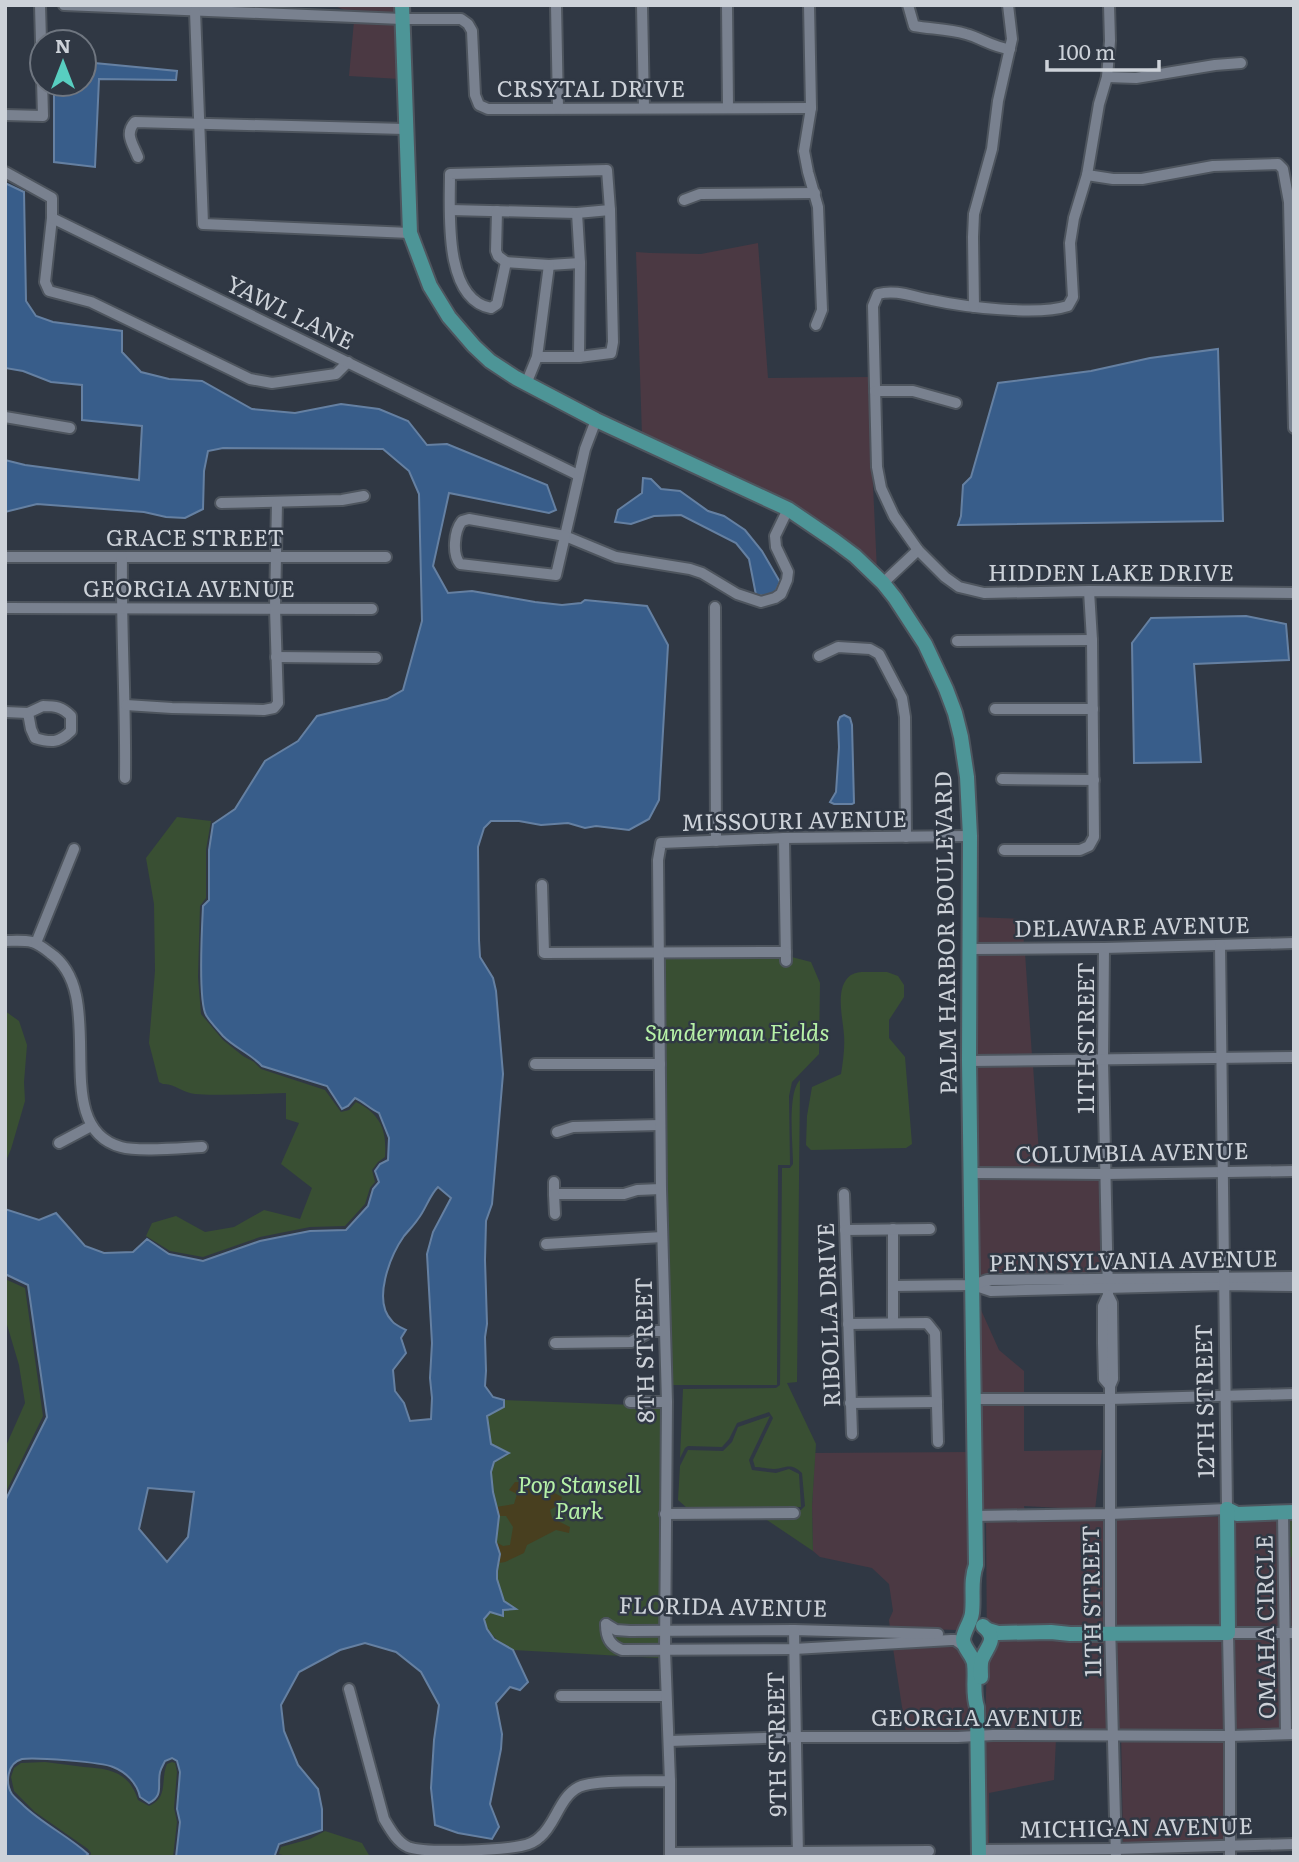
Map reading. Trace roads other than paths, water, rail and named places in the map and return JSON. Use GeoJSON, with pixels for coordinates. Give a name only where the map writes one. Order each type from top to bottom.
{"type":"FeatureCollection","features":[{"type":"Feature","properties":{"kind":"main road"},"geometry":{"type":"LineString","coordinates":[[402,12],[410,233],[430,286],[449,317],[490,361],[526,384]]}},
{"type":"Feature","properties":{"kind":"main road","name":"PALM HARBOR BOULEVARD"},"geometry":{"type":"LineString","coordinates":[[526,384],[596,420],[788,509],[856,556],[883,583],[925,644],[955,713],[967,777],[970,836],[973,1285]]}},
{"type":"Feature","properties":{"kind":"main road"},"geometry":{"type":"LineString","coordinates":[[973,1285],[976,1564],[980,1575],[981,1615],[991,1636],[989,1648]]}},
{"type":"Feature","properties":{"kind":"main road"},"geometry":{"type":"LineString","coordinates":[[1227,1509],[1236,1506],[1290,1509]]}},
{"type":"Feature","properties":{"kind":"main road","name":"12TH STREET"},"geometry":{"type":"LineString","coordinates":[[1227,1509],[1228,1633]]}},
{"type":"Feature","properties":{"kind":"main road"},"geometry":{"type":"LineString","coordinates":[[976,1564],[972,1576],[972,1615],[963,1638],[974,1663],[978,1735],[979,1853]]}},
{"type":"Feature","properties":{"kind":"main road"},"geometry":{"type":"LineString","coordinates":[[966,1631],[977,1625],[998,1633],[1228,1633]]}},
{"type":"Feature","properties":{"kind":"main road"},"geometry":{"type":"LineString","coordinates":[[977,1707],[980,1697],[981,1662],[994,1643],[1005,1640],[1039,1640],[1070,1634]]}},
{"type":"Feature","properties":{"kind":"main road"},"geometry":{"type":"LineString","coordinates":[[966,1648],[977,1654],[989,1648]]}},
{"type":"Feature","properties":{"kind":"street"},"geometry":{"type":"LineString","coordinates":[[5,115],[43,116],[40,5]]}},
{"type":"Feature","properties":{"kind":"street"},"geometry":{"type":"LineString","coordinates":[[64,5],[195,10],[402,12]]}},
{"type":"Feature","properties":{"kind":"street"},"geometry":{"type":"LineString","coordinates":[[556,5],[558,108]]}},
{"type":"Feature","properties":{"kind":"street"},"geometry":{"type":"LineString","coordinates":[[642,5],[644,108]]}},
{"type":"Feature","properties":{"kind":"street"},"geometry":{"type":"LineString","coordinates":[[726,5],[728,108]]}},
{"type":"Feature","properties":{"kind":"street"},"geometry":{"type":"LineString","coordinates":[[809,5],[811,108],[804,151],[818,206],[822,310],[816,324]]}},
{"type":"Feature","properties":{"kind":"street"},"geometry":{"type":"LineString","coordinates":[[908,5],[914,26],[942,31],[953,30],[1010,50]]}},
{"type":"Feature","properties":{"kind":"street"},"geometry":{"type":"LineString","coordinates":[[1008,5],[1012,39],[998,101],[992,149],[974,214],[972,237],[974,307],[1015,310],[1057,310],[1068,306],[1073,297],[1070,243],[1107,77],[1109,5]]}},
{"type":"Feature","properties":{"kind":"street"},"geometry":{"type":"LineString","coordinates":[[195,10],[203,224],[410,233]]}},
{"type":"Feature","properties":{"kind":"street","name":"CRSYTAL DRIVE"},"geometry":{"type":"LineString","coordinates":[[402,12],[461,19],[468,24],[472,31],[475,96],[479,105],[488,109],[811,108]]}},
{"type":"Feature","properties":{"kind":"street"},"geometry":{"type":"LineString","coordinates":[[1107,77],[1136,78],[1241,63]]}},
{"type":"Feature","properties":{"kind":"street"},"geometry":{"type":"LineString","coordinates":[[138,157],[129,136],[130,127],[135,122],[405,129]]}},
{"type":"Feature","properties":{"kind":"street"},"geometry":{"type":"LineString","coordinates":[[1087,176],[1142,178],[1213,166],[1278,164],[1283,169],[1289,202],[1294,428]]}},
{"type":"Feature","properties":{"kind":"street"},"geometry":{"type":"LineString","coordinates":[[506,262],[497,304],[491,308],[484,307],[472,300],[460,281],[452,251],[450,174],[607,170],[613,342],[611,353],[537,357]]}},
{"type":"Feature","properties":{"kind":"street"},"geometry":{"type":"LineString","coordinates":[[5,172],[52,198],[45,282],[49,291],[91,302],[260,382],[272,383],[336,374],[348,362]]}},
{"type":"Feature","properties":{"kind":"street"},"geometry":{"type":"LineString","coordinates":[[684,200],[700,194],[815,193]]}},
{"type":"Feature","properties":{"kind":"street"},"geometry":{"type":"LineString","coordinates":[[450,210],[577,213],[610,209]]}},
{"type":"Feature","properties":{"kind":"street"},"geometry":{"type":"LineString","coordinates":[[496,211],[496,251],[506,262],[549,265],[580,263]]}},
{"type":"Feature","properties":{"kind":"street"},"geometry":{"type":"LineString","coordinates":[[577,213],[580,263],[579,356]]}},
{"type":"Feature","properties":{"kind":"street","name":"YAWL LANE"},"geometry":{"type":"LineString","coordinates":[[52,218],[578,475]]}},
{"type":"Feature","properties":{"kind":"street"},"geometry":{"type":"LineString","coordinates":[[526,384],[537,357],[549,265]]}},
{"type":"Feature","properties":{"kind":"street","name":"HIDDEN LAKE DRIVE"},"geometry":{"type":"LineString","coordinates":[[974,307],[890,291],[878,294],[873,306],[877,467],[881,488],[894,516],[918,550],[946,577],[959,587],[984,593],[1294,593]]}},
{"type":"Feature","properties":{"kind":"street"},"geometry":{"type":"LineString","coordinates":[[875,391],[913,391],[956,402]]}},
{"type":"Feature","properties":{"kind":"street"},"geometry":{"type":"LineString","coordinates":[[5,417],[70,428]]}},
{"type":"Feature","properties":{"kind":"street"},"geometry":{"type":"LineString","coordinates":[[596,420],[578,475],[565,536],[556,576],[464,566],[456,560],[457,526],[461,521],[469,519],[565,536],[615,557],[690,569],[702,573],[737,594],[761,601],[781,594],[787,580],[788,572],[776,547],[775,536],[788,509]]}},
{"type":"Feature","properties":{"kind":"street"},"geometry":{"type":"LineString","coordinates":[[221,503],[342,500],[364,496]]}},
{"type":"Feature","properties":{"kind":"street"},"geometry":{"type":"LineString","coordinates":[[126,705],[264,710],[274,708],[278,703],[275,608],[277,502]]}},
{"type":"Feature","properties":{"kind":"street"},"geometry":{"type":"LineString","coordinates":[[883,583],[918,550]]}},
{"type":"Feature","properties":{"kind":"street","name":"GRACE STREET"},"geometry":{"type":"LineString","coordinates":[[5,557],[386,557]]}},
{"type":"Feature","properties":{"kind":"street"},"geometry":{"type":"LineString","coordinates":[[122,557],[125,778]]}},
{"type":"Feature","properties":{"kind":"street"},"geometry":{"type":"LineString","coordinates":[[1004,850],[1068,851],[1086,848],[1094,837],[1089,592]]}},
{"type":"Feature","properties":{"kind":"street"},"geometry":{"type":"LineString","coordinates":[[715,607],[716,841]]}},
{"type":"Feature","properties":{"kind":"street","name":"GEORGIA AVENUE"},"geometry":{"type":"LineString","coordinates":[[5,608],[372,609]]}},
{"type":"Feature","properties":{"kind":"street"},"geometry":{"type":"LineString","coordinates":[[957,641],[1092,640]]}},
{"type":"Feature","properties":{"kind":"street"},"geometry":{"type":"LineString","coordinates":[[819,656],[838,647],[870,649],[878,654],[902,698],[905,717],[906,837]]}},
{"type":"Feature","properties":{"kind":"street"},"geometry":{"type":"LineString","coordinates":[[276,657],[376,658]]}},
{"type":"Feature","properties":{"kind":"street"},"geometry":{"type":"LineString","coordinates":[[995,709],[1093,709]]}},
{"type":"Feature","properties":{"kind":"street"},"geometry":{"type":"LineString","coordinates":[[5,712],[28,713]]}},
{"type":"Feature","properties":{"kind":"street"},"geometry":{"type":"LineString","coordinates":[[1002,779],[1094,780]]}},
{"type":"Feature","properties":{"kind":"street","name":"MISSOURI AVENUE"},"geometry":{"type":"LineString","coordinates":[[661,843],[784,838],[970,836]]}},
{"type":"Feature","properties":{"kind":"street"},"geometry":{"type":"LineString","coordinates":[[542,884],[544,953],[659,952],[786,957],[784,838]]}},
{"type":"Feature","properties":{"kind":"street","name":"8TH STREET"},"geometry":{"type":"LineString","coordinates":[[661,843],[658,860],[660,1125],[667,1402],[665,1651],[670,1855]]}},
{"type":"Feature","properties":{"kind":"street"},"geometry":{"type":"LineString","coordinates":[[36,943],[74,849]]}},
{"type":"Feature","properties":{"kind":"street"},"geometry":{"type":"LineString","coordinates":[[5,941],[36,943],[55,956],[68,971],[75,987],[78,1005],[84,1107],[92,1126],[106,1140],[122,1148],[202,1147]]}},
{"type":"Feature","properties":{"kind":"street","name":"DELAWARE AVENUE"},"geometry":{"type":"LineString","coordinates":[[970,949],[1294,943]]}},
{"type":"Feature","properties":{"kind":"street","name":"12TH STREET"},"geometry":{"type":"LineString","coordinates":[[1220,945],[1227,1509]]}},
{"type":"Feature","properties":{"kind":"street","name":"11TH STREET"},"geometry":{"type":"LineString","coordinates":[[1104,948],[1107,1287],[1112,1303],[1110,1514],[1116,1853]]}},
{"type":"Feature","properties":{"kind":"street"},"geometry":{"type":"LineString","coordinates":[[970,1061],[1294,1058]]}},
{"type":"Feature","properties":{"kind":"street"},"geometry":{"type":"LineString","coordinates":[[536,1064],[660,1064]]}},
{"type":"Feature","properties":{"kind":"street"},"geometry":{"type":"LineString","coordinates":[[557,1132],[573,1127],[660,1125]]}},
{"type":"Feature","properties":{"kind":"street"},"geometry":{"type":"LineString","coordinates":[[59,1143],[92,1126]]}},
{"type":"Feature","properties":{"kind":"street","name":"COLUMBIA AVENUE"},"geometry":{"type":"LineString","coordinates":[[972,1173],[1294,1171]]}},
{"type":"Feature","properties":{"kind":"street"},"geometry":{"type":"LineString","coordinates":[[555,1214],[554,1188],[624,1194],[637,1190],[661,1189]]}},
{"type":"Feature","properties":{"kind":"street","name":"RIBOLLA DRIVE"},"geometry":{"type":"LineString","coordinates":[[844,1194],[852,1434]]}},
{"type":"Feature","properties":{"kind":"street"},"geometry":{"type":"LineString","coordinates":[[893,1229],[893,1322]]}},
{"type":"Feature","properties":{"kind":"street"},"geometry":{"type":"LineString","coordinates":[[845,1230],[930,1229]]}},
{"type":"Feature","properties":{"kind":"street"},"geometry":{"type":"LineString","coordinates":[[546,1244],[662,1237]]}},
{"type":"Feature","properties":{"kind":"street","name":"PENNSYLVANIA AVENUE"},"geometry":{"type":"LineString","coordinates":[[893,1286],[973,1285],[991,1291],[1294,1276]]}},
{"type":"Feature","properties":{"kind":"street","name":"PENNSYLVANIA AVENUE"},"geometry":{"type":"LineString","coordinates":[[1224,1281],[1294,1286]]}},
{"type":"Feature","properties":{"kind":"street"},"geometry":{"type":"LineString","coordinates":[[848,1324],[927,1323],[935,1333],[937,1442]]}},
{"type":"Feature","properties":{"kind":"street"},"geometry":{"type":"LineString","coordinates":[[555,1343],[631,1342],[652,1331],[664,1331]]}},
{"type":"Feature","properties":{"kind":"street"},"geometry":{"type":"LineString","coordinates":[[974,1399],[1110,1399],[1294,1394]]}},
{"type":"Feature","properties":{"kind":"street"},"geometry":{"type":"LineString","coordinates":[[631,1402],[667,1402]]}},
{"type":"Feature","properties":{"kind":"street"},"geometry":{"type":"LineString","coordinates":[[850,1403],[937,1402]]}},
{"type":"Feature","properties":{"kind":"street"},"geometry":{"type":"LineString","coordinates":[[975,1516],[1227,1509]]}},
{"type":"Feature","properties":{"kind":"street","name":"OMAHA CIRCLE"},"geometry":{"type":"LineString","coordinates":[[1290,1509],[1290,1734]]}},
{"type":"Feature","properties":{"kind":"street"},"geometry":{"type":"LineString","coordinates":[[665,1514],[794,1514]]}},
{"type":"Feature","properties":{"kind":"street","name":"FLORIDA AVENUE"},"geometry":{"type":"LineString","coordinates":[[966,1631],[958,1634],[930,1634],[794,1630],[616,1630],[606,1624],[606,1634],[612,1646],[622,1650],[794,1649],[951,1640],[966,1648]]}},
{"type":"Feature","properties":{"kind":"street","name":"9TH STREET"},"geometry":{"type":"LineString","coordinates":[[794,1630],[798,1854]]}},
{"type":"Feature","properties":{"kind":"street"},"geometry":{"type":"LineString","coordinates":[[1228,1633],[1289,1633]]}},
{"type":"Feature","properties":{"kind":"street","name":"12TH STREET"},"geometry":{"type":"LineString","coordinates":[[1228,1633],[1230,1851]]}},
{"type":"Feature","properties":{"kind":"street"},"geometry":{"type":"LineString","coordinates":[[349,1689],[384,1819],[391,1832],[409,1847],[425,1850],[463,1850],[519,1846],[538,1839],[545,1833],[566,1798],[577,1788],[591,1783],[670,1782]]}},
{"type":"Feature","properties":{"kind":"street"},"geometry":{"type":"LineString","coordinates":[[561,1696],[666,1696]]}},
{"type":"Feature","properties":{"kind":"street","name":"GEORGIA AVENUE"},"geometry":{"type":"LineString","coordinates":[[669,1741],[797,1737],[1290,1734]]}},
{"type":"Feature","properties":{"kind":"street","name":"MICHIGAN AVENUE"},"geometry":{"type":"LineString","coordinates":[[979,1853],[1230,1851],[1294,1844]]}},
{"type":"Feature","properties":{"kind":"street"},"geometry":{"type":"LineString","coordinates":[[670,1855],[929,1851]]}},
{"type":"Feature","properties":{"kind":"water"},"geometry":{"type":"Polygon","coordinates":[[[98,63],[177,71],[176,80],[99,79],[95,167],[54,162],[54,98],[98,98],[98,63]]]}},
{"type":"Feature","properties":{"kind":"water"},"geometry":{"type":"Polygon","coordinates":[[[5,183],[24,192],[26,301],[36,316],[53,322],[122,331],[122,352],[141,372],[169,379],[202,381],[252,409],[295,413],[341,404],[379,409],[408,421],[427,445],[447,444],[547,485],[556,510],[549,513],[449,493],[433,566],[448,593],[472,591],[562,605],[585,600],[647,606],[668,645],[659,800],[649,819],[629,830],[596,826],[585,828],[568,823],[541,825],[519,821],[491,821],[484,828],[478,847],[480,957],[493,978],[496,991],[503,1074],[492,1204],[486,1221],[485,1386],[493,1397],[504,1400],[504,1407],[487,1416],[491,1444],[509,1453],[494,1462],[491,1472],[499,1516],[496,1542],[500,1554],[497,1579],[504,1601],[516,1609],[503,1610],[503,1616],[490,1612],[484,1619],[494,1639],[513,1650],[528,1682],[520,1690],[510,1687],[496,1703],[502,1734],[490,1804],[499,1827],[492,1839],[458,1833],[435,1825],[431,1788],[439,1705],[421,1672],[396,1652],[365,1643],[340,1650],[299,1672],[281,1705],[284,1731],[298,1765],[318,1789],[322,1830],[279,1844],[275,1855],[277,1857],[176,1857],[180,1822],[177,1809],[180,1772],[177,1761],[172,1758],[162,1766],[157,1797],[149,1803],[140,1797],[130,1779],[113,1767],[53,1759],[17,1761],[9,1774],[8,1784],[12,1794],[31,1812],[88,1854],[85,1857],[5,1857],[5,1501],[47,1417],[28,1285],[5,1274],[5,1209],[39,1220],[56,1213],[85,1246],[104,1253],[133,1252],[147,1239],[169,1254],[203,1261],[260,1241],[310,1231],[346,1230],[368,1206],[373,1189],[379,1182],[375,1171],[380,1164],[388,1160],[389,1138],[379,1113],[355,1098],[342,1109],[327,1086],[262,1066],[214,1026],[206,1015],[202,994],[203,906],[209,900],[209,850],[213,824],[235,809],[265,761],[298,741],[317,716],[387,699],[403,690],[422,621],[419,494],[409,471],[383,449],[223,448],[208,451],[204,471],[203,509],[185,518],[144,512],[37,504],[5,512],[5,460],[139,480],[142,426],[82,420],[82,385],[51,382],[23,371],[5,368],[5,183]],[[438,1187],[399,1245],[389,1266],[383,1291],[386,1312],[393,1322],[406,1330],[401,1338],[406,1353],[393,1370],[395,1391],[404,1403],[410,1421],[431,1419],[432,1343],[427,1254],[433,1232],[451,1198],[438,1187]],[[148,1488],[139,1529],[167,1562],[188,1537],[194,1492],[148,1488]]]}},
{"type":"Feature","properties":{"kind":"water"},"geometry":{"type":"Polygon","coordinates":[[[1218,349],[1223,521],[958,525],[963,485],[971,477],[998,383],[1091,371],[1150,358],[1218,349]]]}},
{"type":"Feature","properties":{"kind":"water"},"geometry":{"type":"Polygon","coordinates":[[[643,478],[651,479],[661,489],[680,491],[708,511],[724,516],[745,530],[762,551],[780,582],[775,593],[756,595],[749,559],[736,543],[681,515],[654,516],[631,524],[615,522],[618,510],[642,493],[643,478]]]}},
{"type":"Feature","properties":{"kind":"water"},"geometry":{"type":"Polygon","coordinates":[[[1246,616],[1286,624],[1289,660],[1194,664],[1201,762],[1134,763],[1132,643],[1151,618],[1246,616]]]}},
{"type":"Feature","properties":{"kind":"water"},"geometry":{"type":"Polygon","coordinates":[[[844,715],[850,718],[852,725],[854,803],[834,804],[830,802],[836,792],[838,722],[844,715]]]}},
{"type":"Feature","properties":{"kind":"park label","name":"Sunderman Fields"},"geometry":{"type":"Point","coordinates":[737,1031]}},
{"type":"Feature","properties":{"kind":"park label","name":"Pop Stansell Park"},"geometry":{"type":"Point","coordinates":[579,1496]}}]}
